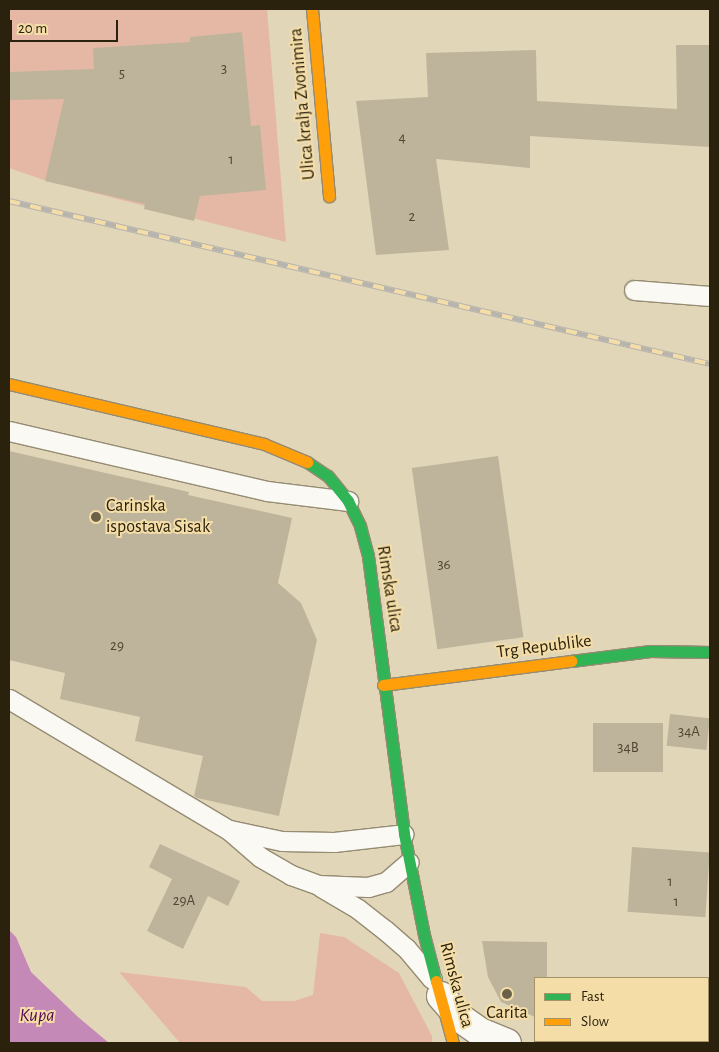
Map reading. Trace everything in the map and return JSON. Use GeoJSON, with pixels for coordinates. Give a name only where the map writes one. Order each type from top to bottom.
{"type":"FeatureCollection","features":[{"type":"Feature","properties":{"kind":"street","name":"Ulica kralja Zvonimira"},"geometry":{"type":"LineString","coordinates":[[312,9],[329,196]]}},
{"type":"Feature","properties":{"kind":"street","name":"Rimska ulica"},"geometry":{"type":"LineString","coordinates":[[9,384],[264,444],[301,458],[328,476],[348,501],[360,526],[368,556],[379,633],[383,685],[404,834],[424,935],[453,1043]]}},
{"type":"Feature","properties":{"kind":"street","name":"Trg Republike"},"geometry":{"type":"LineString","coordinates":[[383,685],[650,651],[710,652]]}},
{"type":"Feature","properties":{"kind":"street"},"geometry":{"type":"LineString","coordinates":[[439,991],[460,1018],[480,1032],[507,1043]]}},
{"type":"Feature","properties":{"kind":"lane"},"geometry":{"type":"LineString","coordinates":[[634,290],[710,296]]}},
{"type":"Feature","properties":{"kind":"lane"},"geometry":{"type":"LineString","coordinates":[[9,431],[267,491],[348,501]]}},
{"type":"Feature","properties":{"kind":"lane"},"geometry":{"type":"LineString","coordinates":[[9,699],[229,830],[260,857],[291,875],[318,885],[358,909],[406,948],[439,991]]}},
{"type":"Feature","properties":{"kind":"lane"},"geometry":{"type":"LineString","coordinates":[[229,830],[282,841],[334,842],[404,834]]}},
{"type":"Feature","properties":{"kind":"lane"},"geometry":{"type":"LineString","coordinates":[[318,885],[368,887],[386,882],[409,862]]}},
{"type":"Feature","properties":{"kind":"shaded area"},"geometry":{"type":"Polygon","coordinates":[[[9,9],[267,9],[286,242],[47,181],[9,168],[9,9]]]}},
{"type":"Feature","properties":{"kind":"shaded area"},"geometry":{"type":"Polygon","coordinates":[[[320,933],[344,937],[399,973],[432,1036],[432,1043],[180,1043],[119,972],[246,987],[262,1001],[294,1001],[313,995],[320,933]]]}},
{"type":"Feature","properties":{"kind":"water","name":"Kupa"},"geometry":{"type":"Polygon","coordinates":[[[9,930],[16,937],[31,972],[78,1017],[109,1043],[9,1043],[9,930]]]}},
{"type":"Feature","properties":{"kind":"building"},"geometry":{"type":"Polygon","coordinates":[[[242,32],[251,126],[260,125],[266,190],[200,196],[194,221],[144,209],[145,204],[45,181],[64,99],[9,100],[9,72],[94,69],[93,48],[190,42],[190,37],[242,32]]]}},
{"type":"Feature","properties":{"kind":"building"},"geometry":{"type":"Polygon","coordinates":[[[676,45],[710,45],[710,147],[530,136],[530,168],[436,159],[449,250],[376,255],[356,101],[428,97],[426,53],[536,50],[537,101],[677,109],[676,45]]]}},
{"type":"Feature","properties":{"kind":"building"},"geometry":{"type":"Polygon","coordinates":[[[9,451],[189,492],[188,495],[292,518],[278,583],[301,603],[317,640],[279,816],[197,798],[194,796],[203,756],[135,741],[140,717],[60,699],[65,673],[9,660],[9,451]]]}},
{"type":"Feature","properties":{"kind":"building"},"geometry":{"type":"Polygon","coordinates":[[[498,456],[523,637],[437,649],[412,468],[498,456]]]}},
{"type":"Feature","properties":{"kind":"building"},"geometry":{"type":"Polygon","coordinates":[[[670,714],[710,718],[706,750],[667,746],[670,714]]]}},
{"type":"Feature","properties":{"kind":"building"},"geometry":{"type":"Polygon","coordinates":[[[593,723],[663,723],[663,772],[593,772],[593,723]]]}},
{"type":"Feature","properties":{"kind":"building"},"geometry":{"type":"Polygon","coordinates":[[[160,844],[240,881],[228,906],[208,896],[183,949],[147,931],[172,879],[149,867],[160,844]]]}},
{"type":"Feature","properties":{"kind":"building"},"geometry":{"type":"Polygon","coordinates":[[[632,847],[710,852],[705,917],[627,912],[632,847]]]}},
{"type":"Feature","properties":{"kind":"building"},"geometry":{"type":"Polygon","coordinates":[[[482,941],[547,942],[547,977],[534,977],[534,1017],[501,1002],[488,977],[482,941]]]}},
{"type":"Feature","properties":{"kind":"railway"},"geometry":{"type":"LineString","coordinates":[[9,201],[710,364]]}},
{"type":"Feature","properties":{"kind":"traffic: fast"},"geometry":{"type":"LineString","coordinates":[[307,462],[328,476],[348,501],[360,526],[368,556],[404,834],[424,935],[436,981]]}},
{"type":"Feature","properties":{"kind":"traffic: fast"},"geometry":{"type":"LineString","coordinates":[[571,661],[650,651],[710,652]]}},
{"type":"Feature","properties":{"kind":"traffic: slow"},"geometry":{"type":"LineString","coordinates":[[312,9],[329,196]]}},
{"type":"Feature","properties":{"kind":"traffic: slow"},"geometry":{"type":"LineString","coordinates":[[9,384],[264,444],[307,462]]}},
{"type":"Feature","properties":{"kind":"traffic: slow"},"geometry":{"type":"LineString","coordinates":[[383,685],[571,661]]}},
{"type":"Feature","properties":{"kind":"traffic: slow"},"geometry":{"type":"LineString","coordinates":[[436,981],[453,1043]]}},
{"type":"Feature","properties":{"kind":"place","name":"Carinska ispostava Sisak"},"geometry":{"type":"Point","coordinates":[96,517]}},
{"type":"Feature","properties":{"kind":"place","name":"Carita"},"geometry":{"type":"Point","coordinates":[507,994]}}]}
